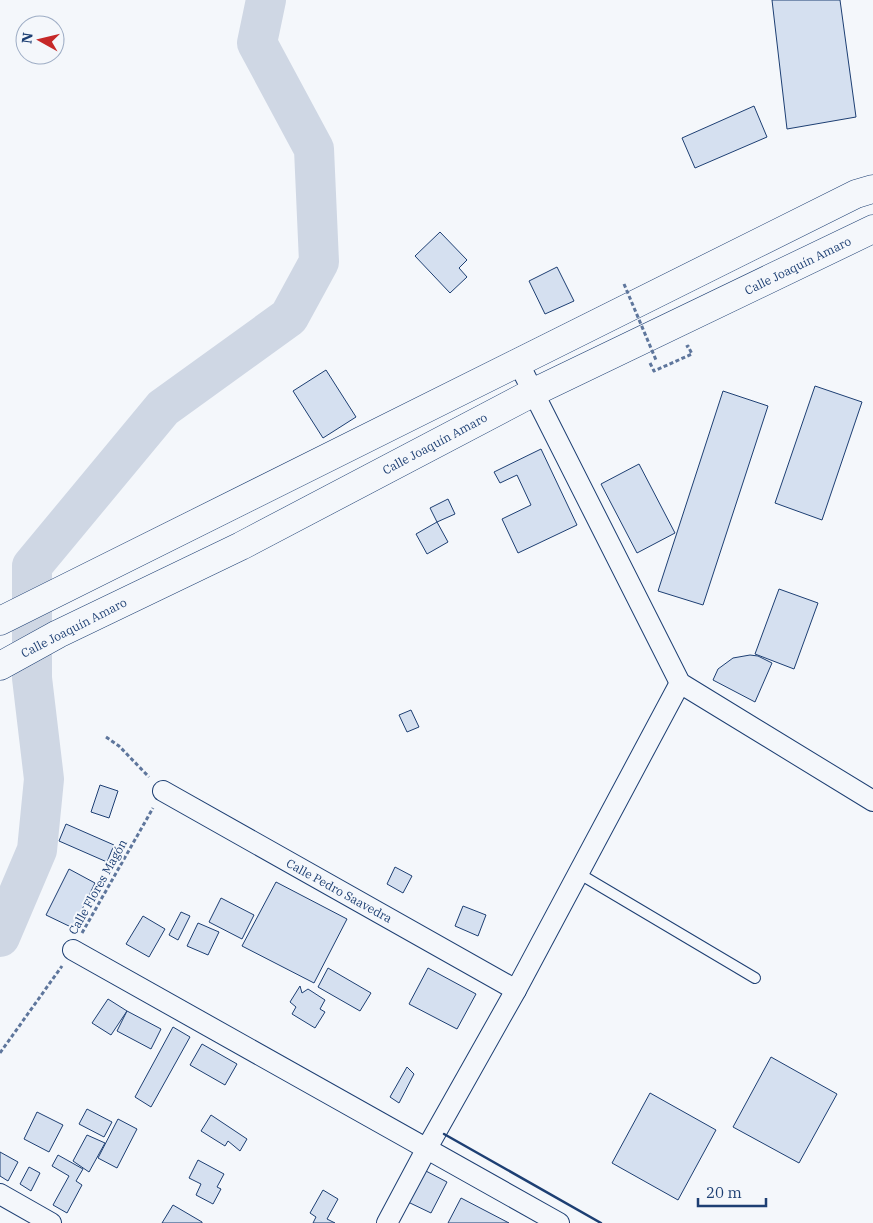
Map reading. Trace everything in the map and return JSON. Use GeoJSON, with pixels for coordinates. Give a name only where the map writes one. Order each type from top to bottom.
{"type":"FeatureCollection","features":[{"type":"Feature","properties":{"kind":"main road"},"geometry":{"type":"LineString","coordinates":[[0,620],[856,194],[873,189]]}},
{"type":"Feature","properties":{"kind":"main road","name":"Calle Joaquín Amaro"},"geometry":{"type":"LineString","coordinates":[[1,665],[58,634],[242,546],[532,393],[873,229]]}},
{"type":"Feature","properties":{"kind":"street"},"geometry":{"type":"LineString","coordinates":[[518,362],[680,683],[873,801]]}},
{"type":"Feature","properties":{"kind":"street"},"geometry":{"type":"LineString","coordinates":[[387,1223],[516,990],[680,683]]}},
{"type":"Feature","properties":{"kind":"street","name":"Calle Pedro Saavedra"},"geometry":{"type":"LineString","coordinates":[[163,791],[516,990]]}},
{"type":"Feature","properties":{"kind":"street"},"geometry":{"type":"LineString","coordinates":[[73,950],[559,1223]]}},
{"type":"Feature","properties":{"kind":"street"},"geometry":{"type":"LineString","coordinates":[[0,1194],[51,1223]]}},
{"type":"Feature","properties":{"kind":"lane"},"geometry":{"type":"LineString","coordinates":[[578,873],[755,978]]}},
{"type":"Feature","properties":{"kind":"path"},"geometry":{"type":"LineString","coordinates":[[624,284],[656,360],[664,356]]}},
{"type":"Feature","properties":{"kind":"path"},"geometry":{"type":"LineString","coordinates":[[654,371],[692,354],[688,346],[680,350]]}},
{"type":"Feature","properties":{"kind":"path"},"geometry":{"type":"LineString","coordinates":[[106,737],[119,746],[163,791]]}},
{"type":"Feature","properties":{"kind":"path","name":"Calle Flores Magón"},"geometry":{"type":"LineString","coordinates":[[0,1053],[73,950],[163,791]]}},
{"type":"Feature","properties":{"kind":"building"},"geometry":{"type":"Polygon","coordinates":[[[772,0],[840,0],[856,117],[787,129],[772,0]]]}},
{"type":"Feature","properties":{"kind":"building"},"geometry":{"type":"Polygon","coordinates":[[[754,106],[767,137],[695,168],[682,138],[754,106]]]}},
{"type":"Feature","properties":{"kind":"building"},"geometry":{"type":"Polygon","coordinates":[[[440,232],[467,260],[459,268],[467,277],[450,293],[415,256],[440,232]]]}},
{"type":"Feature","properties":{"kind":"building"},"geometry":{"type":"Polygon","coordinates":[[[557,267],[574,301],[545,314],[529,281],[557,267]]]}},
{"type":"Feature","properties":{"kind":"building"},"geometry":{"type":"Polygon","coordinates":[[[326,370],[356,417],[323,438],[293,391],[326,370]]]}},
{"type":"Feature","properties":{"kind":"building"},"geometry":{"type":"Polygon","coordinates":[[[815,386],[862,402],[822,520],[775,503],[815,386]]]}},
{"type":"Feature","properties":{"kind":"building"},"geometry":{"type":"Polygon","coordinates":[[[723,391],[768,406],[703,605],[658,591],[723,391]]]}},
{"type":"Feature","properties":{"kind":"building"},"geometry":{"type":"Polygon","coordinates":[[[541,449],[577,525],[518,553],[502,519],[531,505],[517,475],[500,483],[494,472],[541,449]]]}},
{"type":"Feature","properties":{"kind":"building"},"geometry":{"type":"Polygon","coordinates":[[[639,464],[675,533],[637,553],[601,484],[639,464]]]}},
{"type":"Feature","properties":{"kind":"building"},"geometry":{"type":"Polygon","coordinates":[[[448,499],[455,514],[437,522],[430,508],[448,499]]]}},
{"type":"Feature","properties":{"kind":"building"},"geometry":{"type":"Polygon","coordinates":[[[437,522],[448,542],[427,554],[416,534],[437,522]]]}},
{"type":"Feature","properties":{"kind":"building"},"geometry":{"type":"Polygon","coordinates":[[[779,589],[818,603],[794,669],[755,654],[779,589]]]}},
{"type":"Feature","properties":{"kind":"building"},"geometry":{"type":"Polygon","coordinates":[[[750,655],[758,656],[772,663],[755,702],[713,680],[718,669],[733,658],[750,655]]]}},
{"type":"Feature","properties":{"kind":"building"},"geometry":{"type":"Polygon","coordinates":[[[411,710],[419,727],[407,732],[399,715],[411,710]]]}},
{"type":"Feature","properties":{"kind":"building"},"geometry":{"type":"Polygon","coordinates":[[[100,785],[118,791],[109,818],[91,812],[100,785]]]}},
{"type":"Feature","properties":{"kind":"building"},"geometry":{"type":"Polygon","coordinates":[[[66,824],[114,845],[107,862],[59,841],[66,824]]]}},
{"type":"Feature","properties":{"kind":"building"},"geometry":{"type":"Polygon","coordinates":[[[395,867],[412,876],[403,893],[387,884],[395,867]]]}},
{"type":"Feature","properties":{"kind":"building"},"geometry":{"type":"Polygon","coordinates":[[[69,869],[95,883],[73,928],[46,915],[69,869]]]}},
{"type":"Feature","properties":{"kind":"building"},"geometry":{"type":"Polygon","coordinates":[[[276,882],[347,919],[314,983],[242,946],[276,882]]]}},
{"type":"Feature","properties":{"kind":"building"},"geometry":{"type":"Polygon","coordinates":[[[221,898],[254,915],[242,939],[209,922],[221,898]]]}},
{"type":"Feature","properties":{"kind":"building"},"geometry":{"type":"Polygon","coordinates":[[[463,906],[486,915],[478,936],[455,926],[463,906]]]}},
{"type":"Feature","properties":{"kind":"building"},"geometry":{"type":"Polygon","coordinates":[[[181,912],[190,916],[178,940],[169,935],[181,912]]]}},
{"type":"Feature","properties":{"kind":"building"},"geometry":{"type":"Polygon","coordinates":[[[143,916],[165,929],[149,957],[126,944],[143,916]]]}},
{"type":"Feature","properties":{"kind":"building"},"geometry":{"type":"Polygon","coordinates":[[[198,923],[219,932],[208,955],[187,946],[198,923]]]}},
{"type":"Feature","properties":{"kind":"building"},"geometry":{"type":"Polygon","coordinates":[[[328,968],[371,993],[360,1011],[318,987],[328,968]]]}},
{"type":"Feature","properties":{"kind":"building"},"geometry":{"type":"Polygon","coordinates":[[[428,968],[476,994],[457,1029],[409,1004],[428,968]]]}},
{"type":"Feature","properties":{"kind":"building"},"geometry":{"type":"Polygon","coordinates":[[[300,986],[302,993],[308,989],[325,1000],[320,1009],[325,1012],[315,1028],[292,1014],[296,1007],[290,1002],[300,986]]]}},
{"type":"Feature","properties":{"kind":"building"},"geometry":{"type":"Polygon","coordinates":[[[108,999],[127,1011],[111,1035],[92,1023],[108,999]]]}},
{"type":"Feature","properties":{"kind":"building"},"geometry":{"type":"Polygon","coordinates":[[[127,1011],[161,1029],[151,1049],[117,1031],[127,1011]]]}},
{"type":"Feature","properties":{"kind":"building"},"geometry":{"type":"Polygon","coordinates":[[[173,1027],[190,1037],[151,1107],[135,1097],[173,1027]]]}},
{"type":"Feature","properties":{"kind":"building"},"geometry":{"type":"Polygon","coordinates":[[[202,1044],[237,1064],[225,1085],[190,1065],[202,1044]]]}},
{"type":"Feature","properties":{"kind":"building"},"geometry":{"type":"Polygon","coordinates":[[[771,1057],[837,1094],[799,1163],[733,1127],[771,1057]]]}},
{"type":"Feature","properties":{"kind":"building"},"geometry":{"type":"Polygon","coordinates":[[[407,1067],[414,1074],[399,1103],[390,1097],[407,1067]]]}},
{"type":"Feature","properties":{"kind":"building"},"geometry":{"type":"Polygon","coordinates":[[[650,1093],[716,1130],[678,1200],[612,1163],[650,1093]]]}},
{"type":"Feature","properties":{"kind":"building"},"geometry":{"type":"Polygon","coordinates":[[[87,1109],[112,1122],[104,1137],[79,1124],[87,1109]]]}},
{"type":"Feature","properties":{"kind":"building"},"geometry":{"type":"Polygon","coordinates":[[[37,1112],[63,1125],[49,1152],[24,1139],[37,1112]]]}},
{"type":"Feature","properties":{"kind":"building"},"geometry":{"type":"Polygon","coordinates":[[[211,1115],[247,1139],[240,1151],[228,1141],[225,1146],[201,1131],[211,1115]]]}},
{"type":"Feature","properties":{"kind":"building"},"geometry":{"type":"Polygon","coordinates":[[[118,1119],[137,1129],[117,1168],[98,1158],[118,1119]]]}},
{"type":"Feature","properties":{"kind":"building"},"geometry":{"type":"Polygon","coordinates":[[[87,1135],[105,1143],[89,1172],[73,1161],[87,1135]]]}},
{"type":"Feature","properties":{"kind":"building"},"geometry":{"type":"Polygon","coordinates":[[[0,1152],[18,1162],[8,1181],[0,1176],[0,1152]]]}},
{"type":"Feature","properties":{"kind":"building"},"geometry":{"type":"Polygon","coordinates":[[[58,1155],[83,1169],[76,1181],[82,1185],[67,1213],[53,1205],[69,1176],[52,1166],[58,1155]]]}},
{"type":"Feature","properties":{"kind":"building"},"geometry":{"type":"Polygon","coordinates":[[[198,1160],[224,1174],[217,1187],[221,1189],[213,1204],[196,1195],[201,1184],[189,1178],[198,1160]]]}},
{"type":"Feature","properties":{"kind":"building"},"geometry":{"type":"Polygon","coordinates":[[[29,1167],[40,1173],[31,1191],[20,1184],[29,1167]]]}},
{"type":"Feature","properties":{"kind":"building"},"geometry":{"type":"Polygon","coordinates":[[[424,1170],[447,1182],[431,1213],[408,1202],[424,1170]]]}},
{"type":"Feature","properties":{"kind":"building"},"geometry":{"type":"Polygon","coordinates":[[[323,1190],[338,1199],[327,1219],[335,1223],[313,1223],[316,1217],[310,1213],[323,1190]]]}},
{"type":"Feature","properties":{"kind":"building"},"geometry":{"type":"Polygon","coordinates":[[[461,1198],[509,1223],[448,1223],[461,1198]]]}},
{"type":"Feature","properties":{"kind":"building"},"geometry":{"type":"Polygon","coordinates":[[[173,1205],[202,1222],[202,1223],[162,1223],[173,1205]]]}},
{"type":"Feature","properties":{"kind":"waterway"},"geometry":{"type":"LineString","coordinates":[[0,937],[37,850],[44,779],[32,678],[32,566],[163,408],[289,317],[319,262],[314,149],[257,43],[266,0]]}},
{"type":"Feature","properties":{"kind":"wall"},"geometry":{"type":"LineString","coordinates":[[444,1134],[601,1223]]}}]}
